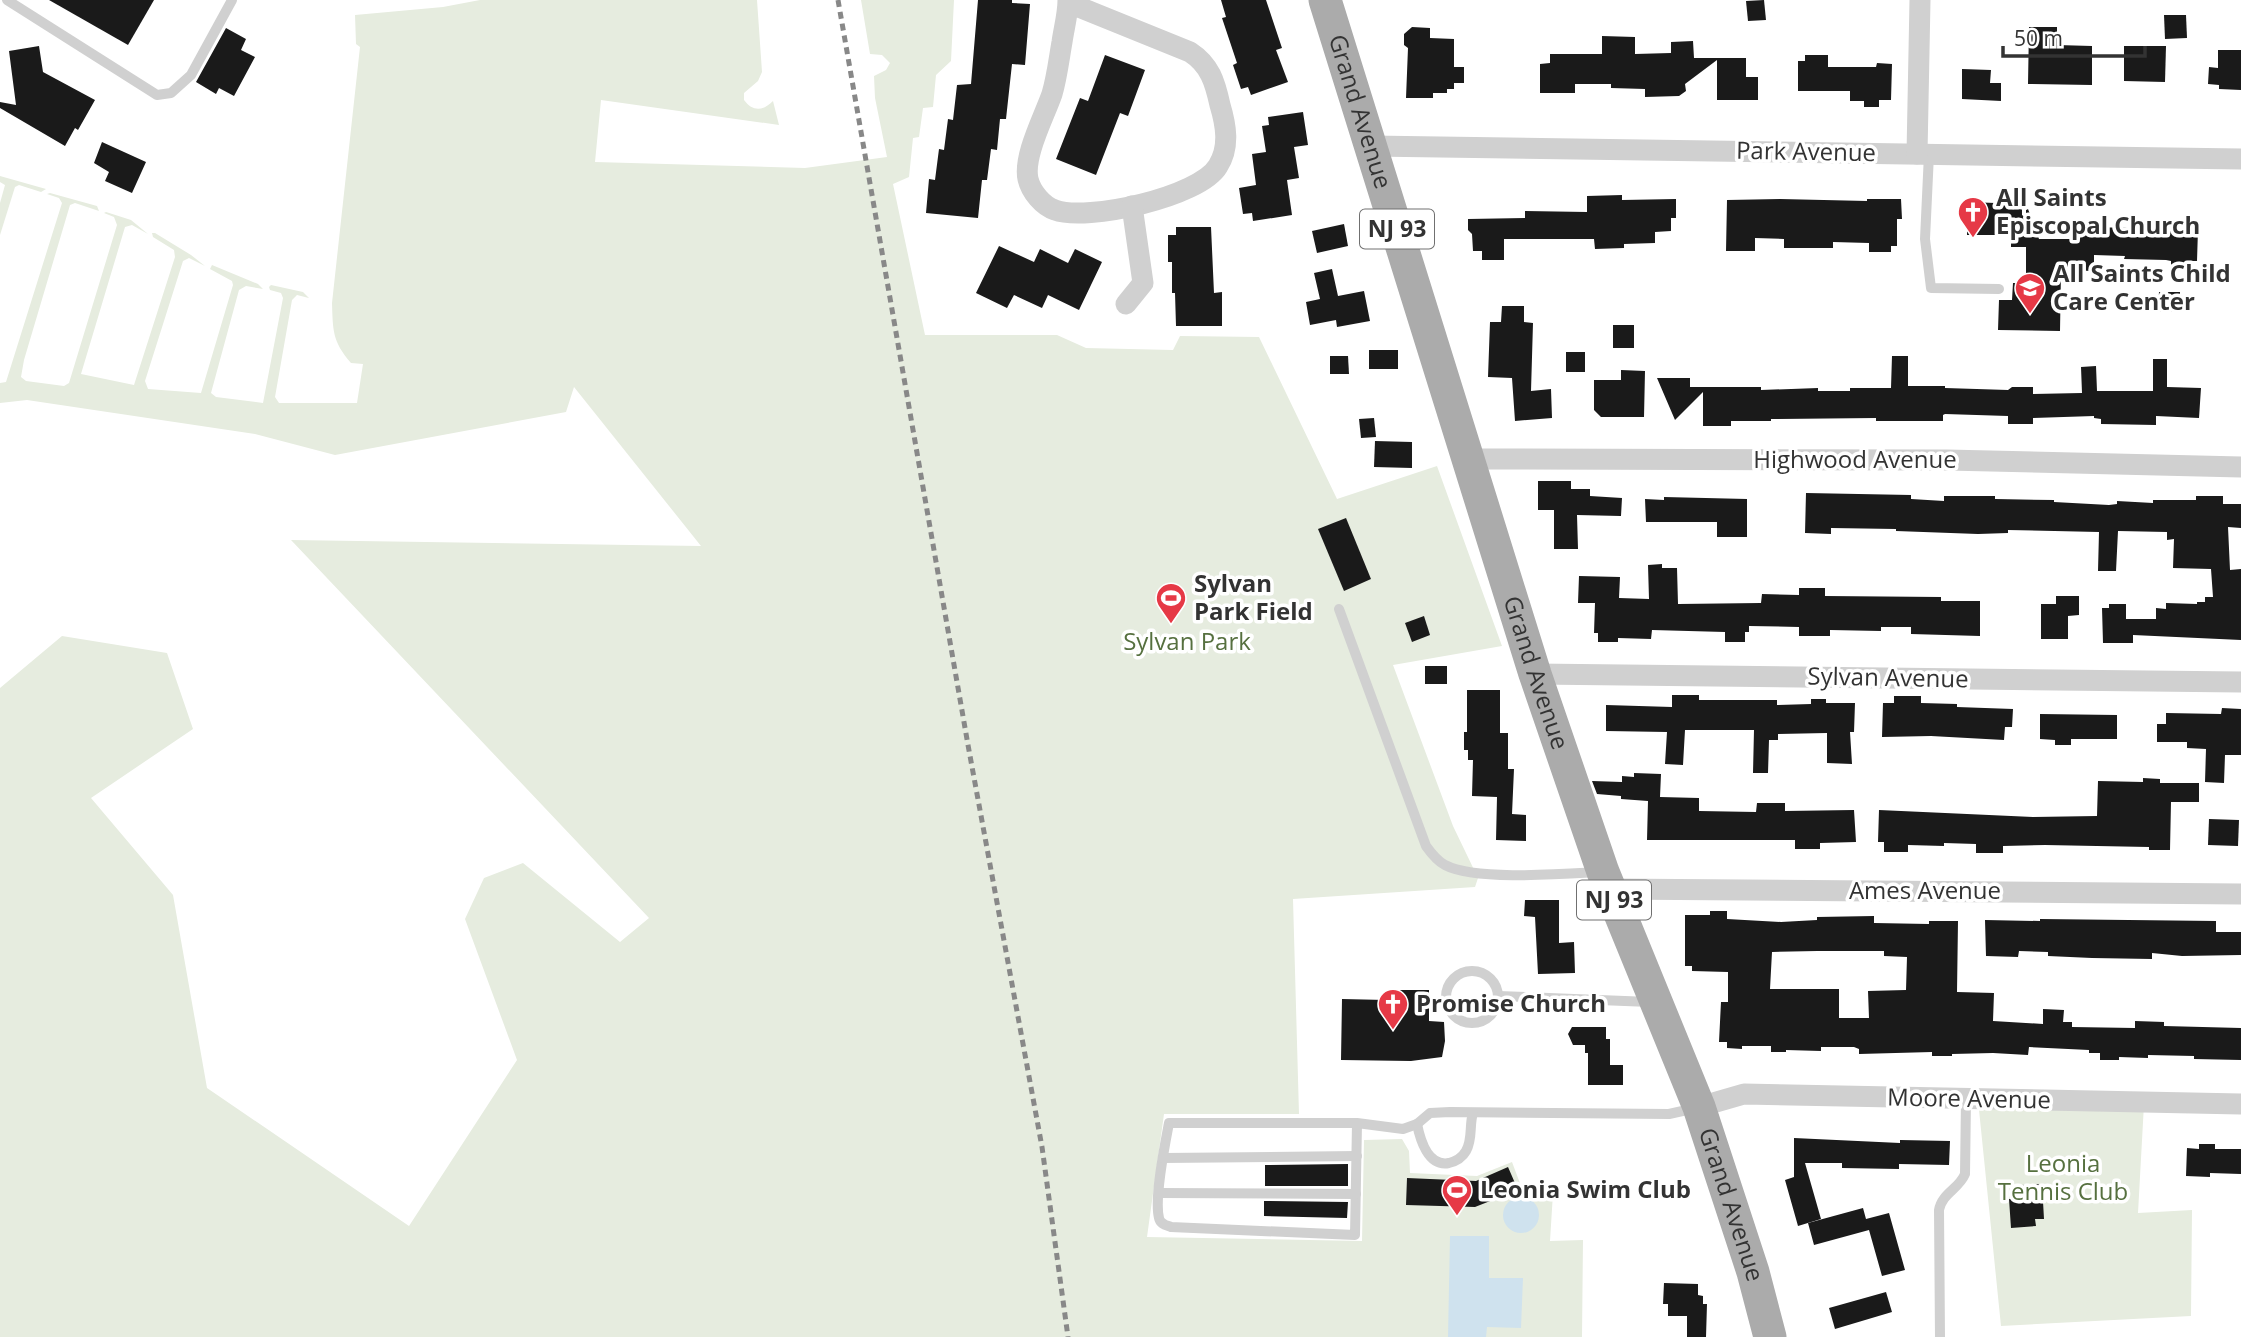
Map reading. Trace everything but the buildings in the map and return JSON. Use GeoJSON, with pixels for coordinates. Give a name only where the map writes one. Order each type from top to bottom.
{"type":"FeatureCollection","features":[{"type":"Feature","properties":{"kind":"main road","name":"Grand Avenue"},"geometry":{"type":"LineString","coordinates":[[1325,0],[1535,674],[1606,880],[1699,1107],[1753,1272],[1770,1337]]}},
{"type":"Feature","properties":{"kind":"street"},"geometry":{"type":"LineString","coordinates":[[1920,0],[1923,154]]}},
{"type":"Feature","properties":{"kind":"street"},"geometry":{"type":"LineString","coordinates":[[1069,1],[1190,52],[1201,59],[1210,70],[1226,124],[1226,139],[1217,169],[1201,183],[1169,198],[1090,212],[1058,212],[1037,197],[1027,178],[1027,162],[1057,73],[1069,1]]}},
{"type":"Feature","properties":{"kind":"street","name":"Park Avenue"},"geometry":{"type":"LineString","coordinates":[[1371,146],[2241,159]]}},
{"type":"Feature","properties":{"kind":"street"},"geometry":{"type":"LineString","coordinates":[[1126,304],[1143,283],[1132,206]]}},
{"type":"Feature","properties":{"kind":"street","name":"Highwood Avenue"},"geometry":{"type":"LineString","coordinates":[[1469,459],[1933,460],[2241,467]]}},
{"type":"Feature","properties":{"kind":"street","name":"Sylvan Avenue"},"geometry":{"type":"LineString","coordinates":[[1535,674],[2241,682]]}},
{"type":"Feature","properties":{"kind":"street","name":"Ames Avenue"},"geometry":{"type":"LineString","coordinates":[[1606,880],[2241,894]]}},
{"type":"Feature","properties":{"kind":"street","name":"Moore Avenue"},"geometry":{"type":"LineString","coordinates":[[1699,1107],[1744,1094],[2241,1104]]}},
{"type":"Feature","properties":{"kind":"lane"},"geometry":{"type":"LineString","coordinates":[[7,0],[157,94],[172,93],[191,75],[232,0]]}},
{"type":"Feature","properties":{"kind":"lane"},"geometry":{"type":"LineString","coordinates":[[1923,154],[1925,239],[1931,288],[1999,289]]}},
{"type":"Feature","properties":{"kind":"lane"},"geometry":{"type":"LineString","coordinates":[[1339,609],[1426,846],[1434,857],[1445,865],[1461,870],[1494,875],[1606,880]]}},
{"type":"Feature","properties":{"kind":"lane"},"geometry":{"type":"LineString","coordinates":[[1469,971],[1486,975],[1497,988],[1498,996],[1493,1013],[1479,1023],[1461,1021],[1454,1017],[1446,1001],[1446,993],[1454,978],[1469,971]]}},
{"type":"Feature","properties":{"kind":"lane"},"geometry":{"type":"LineString","coordinates":[[1498,996],[1656,1002]]}},
{"type":"Feature","properties":{"kind":"lane"},"geometry":{"type":"LineString","coordinates":[[1940,1337],[1939,1210],[1942,1201],[1960,1184],[1965,1174],[1966,1099]]}},
{"type":"Feature","properties":{"kind":"lane"},"geometry":{"type":"LineString","coordinates":[[1357,1123],[1355,1235],[1171,1227],[1159,1219],[1159,1193],[1169,1123],[1357,1123],[1403,1129],[1417,1124],[1430,1113],[1669,1114],[1699,1107]]}},
{"type":"Feature","properties":{"kind":"lane"},"geometry":{"type":"LineString","coordinates":[[1417,1124],[1425,1149],[1435,1161],[1452,1163],[1462,1157],[1468,1147],[1469,1124],[1473,1112]]}},
{"type":"Feature","properties":{"kind":"lane"},"geometry":{"type":"LineString","coordinates":[[1163,1158],[1357,1156]]}},
{"type":"Feature","properties":{"kind":"lane"},"geometry":{"type":"LineString","coordinates":[[1159,1193],[1356,1194]]}},
{"type":"Feature","properties":{"kind":"green space","name":"Sylvan Park"},"geometry":{"type":"Polygon","coordinates":[[[480,0],[757,0],[762,72],[758,81],[744,93],[744,100],[751,107],[758,109],[773,101],[779,125],[601,100],[595,162],[805,168],[887,157],[875,98],[874,76],[886,70],[890,63],[882,55],[870,54],[861,0],[954,0],[951,61],[936,75],[933,107],[923,108],[919,137],[913,138],[909,177],[893,184],[925,335],[1057,335],[1086,348],[1173,350],[1180,336],[1259,337],[1337,499],[1437,466],[1502,646],[1393,665],[1453,826],[1478,878],[1475,887],[1293,899],[1299,1114],[1164,1114],[1147,1237],[1362,1241],[1364,1140],[1402,1139],[1409,1151],[1410,1173],[1477,1176],[1512,1162],[1521,1186],[1543,1186],[1553,1193],[1550,1241],[1583,1240],[1582,1337],[0,1337],[0,688],[62,636],[167,653],[193,729],[91,798],[173,895],[207,1088],[409,1226],[517,1060],[465,919],[484,878],[523,863],[620,942],[649,918],[291,540],[701,546],[574,387],[566,412],[335,455],[255,434],[27,400],[0,403],[0,383],[6,382],[62,203],[59,198],[47,194],[50,193],[97,206],[99,211],[75,203],[70,205],[24,360],[21,377],[26,381],[64,386],[69,383],[117,225],[114,217],[104,213],[106,212],[131,220],[148,234],[132,225],[125,227],[81,374],[134,385],[175,257],[174,250],[153,237],[152,233],[155,233],[205,266],[189,258],[183,261],[145,381],[148,389],[201,393],[233,285],[232,281],[210,269],[212,265],[258,284],[263,289],[246,286],[239,290],[211,393],[216,397],[263,403],[283,298],[281,293],[270,290],[271,285],[303,292],[309,298],[297,295],[292,300],[275,397],[279,403],[357,403],[363,364],[351,363],[340,348],[333,328],[332,303],[360,47],[356,44],[355,15],[443,7],[480,0]]]}},
{"type":"Feature","properties":{"kind":"green space"},"geometry":{"type":"Polygon","coordinates":[[[0,176],[46,189],[41,192],[19,185],[15,187],[0,235],[0,203],[5,185],[0,182],[0,176]]]}},
{"type":"Feature","properties":{"kind":"green space","name":"Leonia Tennis Club"},"geometry":{"type":"Polygon","coordinates":[[[1978,1100],[2144,1104],[2138,1213],[2192,1210],[2191,1316],[2001,1326],[1978,1100]]]}},
{"type":"Feature","properties":{"kind":"water"},"geometry":{"type":"Polygon","coordinates":[[[1521,1197],[1534,1202],[1539,1215],[1534,1228],[1521,1233],[1508,1228],[1503,1215],[1508,1202],[1521,1197]]]}},
{"type":"Feature","properties":{"kind":"water"},"geometry":{"type":"Polygon","coordinates":[[[1450,1236],[1489,1236],[1489,1278],[1523,1278],[1521,1328],[1487,1327],[1486,1337],[1448,1337],[1450,1236]]]}},
{"type":"Feature","properties":{"kind":"railway"},"geometry":{"type":"LineString","coordinates":[[838,0],[968,745],[1042,1147],[1068,1337]]}},
{"type":"Feature","properties":{"kind":"place","name":"All Saints Episcopal Church"},"geometry":{"type":"Point","coordinates":[1973,239]}},
{"type":"Feature","properties":{"kind":"place","name":"All Saints Child Care Center"},"geometry":{"type":"Point","coordinates":[2030,315]}},
{"type":"Feature","properties":{"kind":"place","name":"Sylvan Park Field"},"geometry":{"type":"Point","coordinates":[1171,625]}},
{"type":"Feature","properties":{"kind":"place","name":"Promise Church"},"geometry":{"type":"Point","coordinates":[1393,1031]}},
{"type":"Feature","properties":{"kind":"place","name":"Leonia Swim Club"},"geometry":{"type":"Point","coordinates":[1457,1217]}}]}
